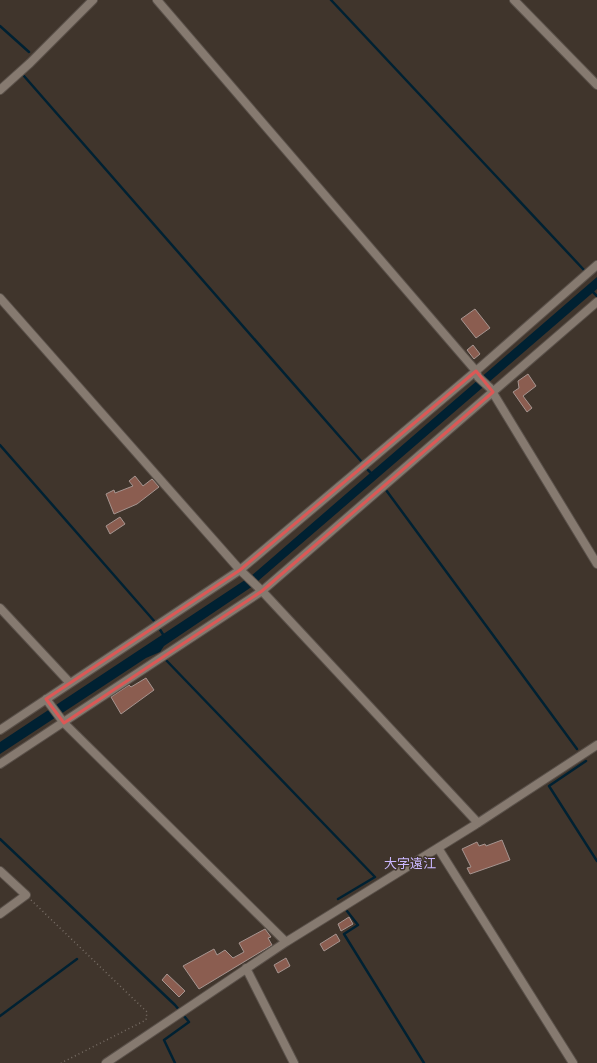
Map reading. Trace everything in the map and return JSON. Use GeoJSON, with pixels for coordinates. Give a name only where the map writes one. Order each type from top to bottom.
{"type":"FeatureCollection","features":[{"type":"Feature","properties":{"kind":"street"},"geometry":{"type":"LineString","coordinates":[[0,90],[30,63],[93,0]]}},
{"type":"Feature","properties":{"kind":"street"},"geometry":{"type":"LineString","coordinates":[[157,0],[492,390],[597,564]]}},
{"type":"Feature","properties":{"kind":"street"},"geometry":{"type":"LineString","coordinates":[[514,0],[597,85]]}},
{"type":"Feature","properties":{"kind":"street"},"geometry":{"type":"LineString","coordinates":[[0,730],[48,701],[70,683],[240,570],[477,374],[597,265]]}},
{"type":"Feature","properties":{"kind":"street"},"geometry":{"type":"LineString","coordinates":[[0,298],[240,570],[248,575],[478,823]]}},
{"type":"Feature","properties":{"kind":"street"},"geometry":{"type":"LineString","coordinates":[[0,764],[62,720],[261,589],[492,390],[597,302]]}},
{"type":"Feature","properties":{"kind":"street"},"geometry":{"type":"LineString","coordinates":[[0,608],[70,683]]}},
{"type":"Feature","properties":{"kind":"street"},"geometry":{"type":"LineString","coordinates":[[48,701],[62,720],[286,942]]}},
{"type":"Feature","properties":{"kind":"street"},"geometry":{"type":"LineString","coordinates":[[106,1063],[286,942],[478,823],[597,745]]}},
{"type":"Feature","properties":{"kind":"street"},"geometry":{"type":"LineString","coordinates":[[438,848],[573,1063]]}},
{"type":"Feature","properties":{"kind":"street"},"geometry":{"type":"LineString","coordinates":[[0,871],[26,895],[0,914]]}},
{"type":"Feature","properties":{"kind":"street"},"geometry":{"type":"LineString","coordinates":[[246,968],[294,1063]]}},
{"type":"Feature","properties":{"kind":"path"},"geometry":{"type":"LineString","coordinates":[[26,895],[147,1012],[146,1020],[61,1063]]}},
{"type":"Feature","properties":{"kind":"highlighted area"},"geometry":{"type":"Polygon","coordinates":[[[476,371],[493,392],[262,591],[64,723],[46,699],[240,570],[476,371]]]}},
{"type":"Feature","properties":{"kind":"water"},"geometry":{"type":"Polygon","coordinates":[[[597,277],[597,289],[250,588],[164,646],[160,652],[146,658],[0,754],[0,742],[251,576],[597,277]]]}},
{"type":"Feature","properties":{"kind":"building"},"geometry":{"type":"Polygon","coordinates":[[[475,309],[490,328],[476,338],[461,319],[475,309]]]}},
{"type":"Feature","properties":{"kind":"building"},"geometry":{"type":"Polygon","coordinates":[[[473,345],[480,354],[474,359],[467,350],[473,345]]]}},
{"type":"Feature","properties":{"kind":"building"},"geometry":{"type":"Polygon","coordinates":[[[528,374],[536,386],[523,396],[532,408],[527,412],[513,392],[519,388],[518,381],[528,374]]]}},
{"type":"Feature","properties":{"kind":"building"},"geometry":{"type":"Polygon","coordinates":[[[135,476],[143,486],[152,479],[159,487],[137,504],[114,514],[106,494],[114,490],[115,493],[133,486],[129,481],[135,476]]]}},
{"type":"Feature","properties":{"kind":"building"},"geometry":{"type":"Polygon","coordinates":[[[120,517],[125,524],[110,534],[106,526],[120,517]]]}},
{"type":"Feature","properties":{"kind":"building"},"geometry":{"type":"Polygon","coordinates":[[[146,678],[154,690],[121,714],[111,697],[129,685],[131,687],[146,678]]]}},
{"type":"Feature","properties":{"kind":"building"},"geometry":{"type":"Polygon","coordinates":[[[502,840],[510,860],[470,874],[467,868],[471,867],[462,849],[477,842],[479,846],[485,844],[486,846],[502,840]]]}},
{"type":"Feature","properties":{"kind":"building"},"geometry":{"type":"Polygon","coordinates":[[[349,917],[353,924],[341,931],[338,924],[349,917]]]}},
{"type":"Feature","properties":{"kind":"building"},"geometry":{"type":"Polygon","coordinates":[[[265,929],[271,937],[268,938],[272,945],[199,989],[183,966],[214,949],[217,955],[225,950],[233,958],[244,952],[239,943],[265,929]]]}},
{"type":"Feature","properties":{"kind":"building"},"geometry":{"type":"Polygon","coordinates":[[[336,934],[340,941],[324,951],[320,944],[336,934]]]}},
{"type":"Feature","properties":{"kind":"building"},"geometry":{"type":"Polygon","coordinates":[[[286,958],[290,966],[278,973],[274,965],[286,958]]]}},
{"type":"Feature","properties":{"kind":"building"},"geometry":{"type":"Polygon","coordinates":[[[167,974],[185,991],[179,997],[162,980],[167,974]]]}},
{"type":"Feature","properties":{"kind":"waterway"},"geometry":{"type":"LineString","coordinates":[[331,0],[584,270]]}},
{"type":"Feature","properties":{"kind":"waterway"},"geometry":{"type":"LineString","coordinates":[[0,26],[29,52]]}},
{"type":"Feature","properties":{"kind":"waterway"},"geometry":{"type":"LineString","coordinates":[[24,76],[361,461]]}},
{"type":"Feature","properties":{"kind":"waterway"},"geometry":{"type":"LineString","coordinates":[[592,291],[597,296]]}},
{"type":"Feature","properties":{"kind":"waterway"},"geometry":{"type":"LineString","coordinates":[[0,445],[155,622]]}},
{"type":"Feature","properties":{"kind":"waterway"},"geometry":{"type":"LineString","coordinates":[[368,470],[372,474]]}},
{"type":"Feature","properties":{"kind":"waterway"},"geometry":{"type":"LineString","coordinates":[[386,490],[577,749]]}},
{"type":"Feature","properties":{"kind":"waterway"},"geometry":{"type":"LineString","coordinates":[[159,628],[164,636]]}},
{"type":"Feature","properties":{"kind":"waterway"},"geometry":{"type":"LineString","coordinates":[[165,659],[375,877],[338,899]]}},
{"type":"Feature","properties":{"kind":"waterway"},"geometry":{"type":"LineString","coordinates":[[586,761],[549,786],[597,861]]}},
{"type":"Feature","properties":{"kind":"waterway"},"geometry":{"type":"LineString","coordinates":[[0,839],[175,1005],[189,1022],[164,1040],[175,1063]]}},
{"type":"Feature","properties":{"kind":"waterway"},"geometry":{"type":"LineString","coordinates":[[347,911],[358,925],[344,934],[424,1063]]}},
{"type":"Feature","properties":{"kind":"waterway"},"geometry":{"type":"LineString","coordinates":[[0,1016],[77,959]]}},
{"type":"Feature","properties":{"kind":"district","name":"大字遠江"},"geometry":{"type":"Point","coordinates":[410,863]}}]}
